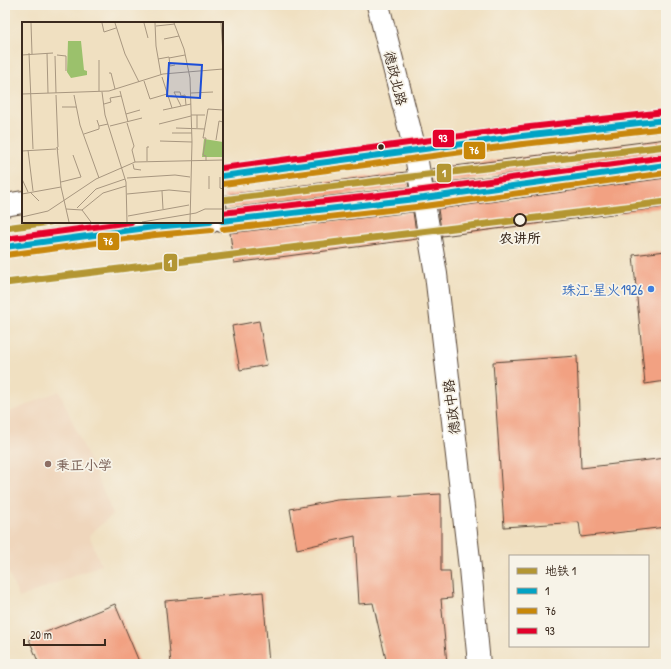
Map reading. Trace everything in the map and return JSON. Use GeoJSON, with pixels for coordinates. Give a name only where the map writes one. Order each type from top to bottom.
{"type":"FeatureCollection","features":[{"type":"Feature","properties":{"kind":"main road","name":"德政北路"},"geometry":{"type":"LineString","coordinates":[[378,5],[415,150]]}},
{"type":"Feature","properties":{"kind":"main road"},"geometry":{"type":"LineString","coordinates":[[223,176],[522,136],[666,120]]}},
{"type":"Feature","properties":{"kind":"main road","name":"德政中路"},"geometry":{"type":"LineString","coordinates":[[415,150],[436,274],[470,568],[479,664]]}},
{"type":"Feature","properties":{"kind":"main road"},"geometry":{"type":"LineString","coordinates":[[223,221],[424,198],[666,165]]}},
{"type":"Feature","properties":{"kind":"main road"},"geometry":{"type":"LineString","coordinates":[[5,204],[22,202]]}},
{"type":"Feature","properties":{"kind":"main road"},"geometry":{"type":"LineString","coordinates":[[5,247],[146,228],[199,223]]}},
{"type":"Feature","properties":{"kind":"shaded area","name":"秉正小学"},"geometry":{"type":"Polygon","coordinates":[[[59,391],[113,514],[89,535],[101,565],[19,598],[5,564],[5,414],[59,391]]]}},
{"type":"Feature","properties":{"kind":"building"},"geometry":{"type":"Polygon","coordinates":[[[666,139],[666,153],[433,184],[431,169],[666,139]]]}},
{"type":"Feature","properties":{"kind":"building"},"geometry":{"type":"Polygon","coordinates":[[[406,172],[409,187],[227,208],[225,195],[406,172]]]}},
{"type":"Feature","properties":{"kind":"building"},"geometry":{"type":"Polygon","coordinates":[[[666,178],[666,207],[442,236],[438,209],[666,178]]]}},
{"type":"Feature","properties":{"kind":"building"},"geometry":{"type":"Polygon","coordinates":[[[413,212],[417,239],[234,263],[230,233],[413,212]]]}},
{"type":"Feature","properties":{"kind":"building","name":"珠江·星火1926"},"geometry":{"type":"Polygon","coordinates":[[[666,251],[666,381],[645,384],[633,255],[666,251]]]}},
{"type":"Feature","properties":{"kind":"building"},"geometry":{"type":"Polygon","coordinates":[[[259,321],[267,365],[240,370],[232,326],[259,321]]]}},
{"type":"Feature","properties":{"kind":"building"},"geometry":{"type":"Polygon","coordinates":[[[577,356],[581,468],[666,458],[666,527],[581,537],[579,522],[504,527],[493,362],[577,356]]]}},
{"type":"Feature","properties":{"kind":"building"},"geometry":{"type":"Polygon","coordinates":[[[441,494],[441,571],[450,571],[452,598],[441,599],[447,664],[387,664],[373,603],[359,604],[355,536],[297,549],[290,509],[337,500],[441,494]]]}},
{"type":"Feature","properties":{"kind":"building"},"geometry":{"type":"Polygon","coordinates":[[[263,592],[269,664],[171,664],[165,601],[263,592]]]}},
{"type":"Feature","properties":{"kind":"building"},"geometry":{"type":"Polygon","coordinates":[[[115,604],[140,664],[39,664],[29,639],[115,604]]]}},
{"type":"Feature","properties":{"kind":"metro line","name":"1"},"geometry":{"type":"LineString","coordinates":[[223,200],[666,146]]}},
{"type":"Feature","properties":{"kind":"metro line","name":"1"},"geometry":{"type":"LineString","coordinates":[[5,283],[666,202]]}},
{"type":"Feature","properties":{"kind":"metro line","name":"1"},"geometry":{"type":"LineString","coordinates":[[5,228],[42,223]]}},
{"type":"Feature","properties":{"kind":"transit line","name":"93"},"geometry":{"type":"LineString","coordinates":[[223,168],[521,128],[665,112]]}},
{"type":"Feature","properties":{"kind":"transit line","name":"1"},"geometry":{"type":"LineString","coordinates":[[223,176],[522,136],[666,120]]}},
{"type":"Feature","properties":{"kind":"transit line","name":"76"},"geometry":{"type":"LineString","coordinates":[[223,184],[523,144],[666,128]]}},
{"type":"Feature","properties":{"kind":"transit line","name":"93"},"geometry":{"type":"LineString","coordinates":[[223,213],[423,190],[665,157]]}},
{"type":"Feature","properties":{"kind":"transit line","name":"1"},"geometry":{"type":"LineString","coordinates":[[223,221],[424,198],[666,165]]}},
{"type":"Feature","properties":{"kind":"transit line","name":"76"},"geometry":{"type":"LineString","coordinates":[[223,229],[425,206],[666,173]]}},
{"type":"Feature","properties":{"kind":"transit line","name":"93"},"geometry":{"type":"LineString","coordinates":[[5,239],[124,223]]}},
{"type":"Feature","properties":{"kind":"transit line","name":"1"},"geometry":{"type":"LineString","coordinates":[[5,247],[154,227],[199,223]]}},
{"type":"Feature","properties":{"kind":"transit line","name":"76"},"geometry":{"type":"LineString","coordinates":[[6,255],[155,235],[211,230]]}},
{"type":"Feature","properties":{"kind":"place","name":"农讲所"},"geometry":{"type":"Point","coordinates":[520,220]}},
{"type":"Feature","properties":{"kind":"place","name":"珠江·星火1926"},"geometry":{"type":"Point","coordinates":[651,289]}},
{"type":"Feature","properties":{"kind":"place","name":"秉正小学"},"geometry":{"type":"Point","coordinates":[48,464]}}]}
